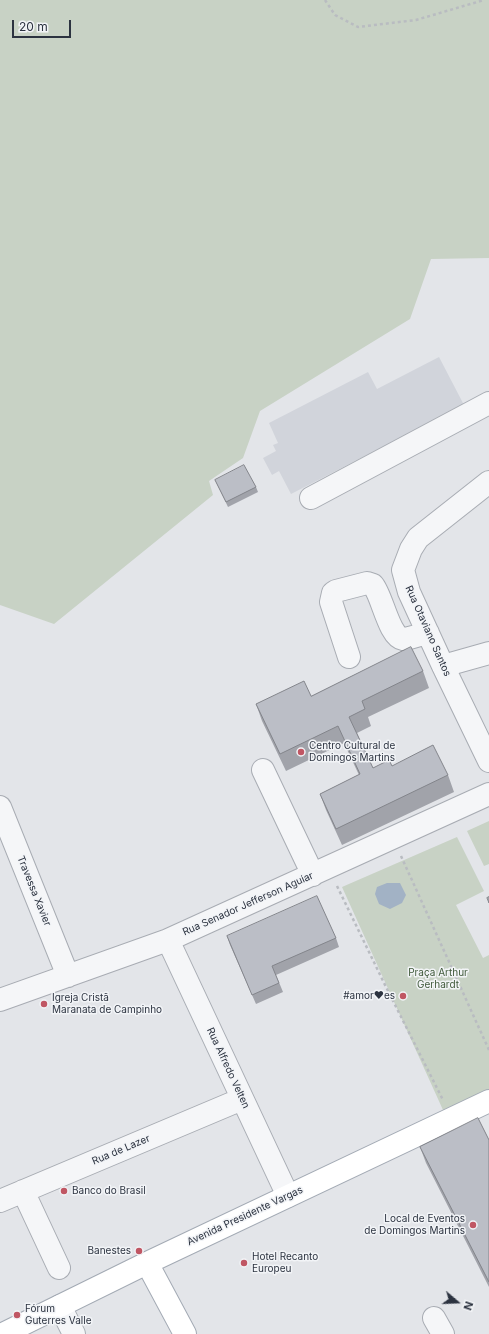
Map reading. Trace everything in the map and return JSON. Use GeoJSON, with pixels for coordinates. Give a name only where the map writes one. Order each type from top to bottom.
{"type":"FeatureCollection","features":[{"type":"Feature","properties":{"kind":"main road","name":"Avenida Presidente Vargas"},"geometry":{"type":"LineString","coordinates":[[3,1334],[147,1263],[489,1101]]}},
{"type":"Feature","properties":{"kind":"main road"},"geometry":{"type":"LineString","coordinates":[[147,1263],[185,1334]]}},
{"type":"Feature","properties":{"kind":"street"},"geometry":{"type":"LineString","coordinates":[[310,498],[489,403]]}},
{"type":"Feature","properties":{"kind":"street","name":"Rua Otaviano Santos"},"geometry":{"type":"LineString","coordinates":[[487,753],[443,666],[409,592],[403,570],[411,549],[418,538],[489,482]]}},
{"type":"Feature","properties":{"kind":"street"},"geometry":{"type":"LineString","coordinates":[[349,657],[331,602],[333,593],[336,591],[367,583],[373,585],[381,600],[392,630],[399,637],[403,639],[428,632]]}},
{"type":"Feature","properties":{"kind":"street"},"geometry":{"type":"LineString","coordinates":[[443,666],[489,653]]}},
{"type":"Feature","properties":{"kind":"street"},"geometry":{"type":"LineString","coordinates":[[263,770],[321,871]]}},
{"type":"Feature","properties":{"kind":"street","name":"Rua Senador Jefferson Aguiar"},"geometry":{"type":"LineString","coordinates":[[0,1000],[168,940],[489,794]]}},
{"type":"Feature","properties":{"kind":"street","name":"Travessa Xavier"},"geometry":{"type":"LineString","coordinates":[[0,806],[68,976]]}},
{"type":"Feature","properties":{"kind":"street","name":"Rua Alfredo Velten"},"geometry":{"type":"LineString","coordinates":[[168,940],[288,1196]]}},
{"type":"Feature","properties":{"kind":"street","name":"Rua de Lazer"},"geometry":{"type":"LineString","coordinates":[[0,1201],[242,1099]]}},
{"type":"Feature","properties":{"kind":"street"},"geometry":{"type":"LineString","coordinates":[[23,1191],[59,1268]]}},
{"type":"Feature","properties":{"kind":"street"},"geometry":{"type":"LineString","coordinates":[[60,1306],[74,1334]]}},
{"type":"Feature","properties":{"kind":"path"},"geometry":{"type":"LineString","coordinates":[[325,0],[334,15],[358,27],[416,20],[484,0]]}},
{"type":"Feature","properties":{"kind":"path"},"geometry":{"type":"LineString","coordinates":[[392,838],[489,1050]]}},
{"type":"Feature","properties":{"kind":"path"},"geometry":{"type":"LineString","coordinates":[[321,871],[386,987],[452,1118]]}},
{"type":"Feature","properties":{"kind":"shaded area"},"geometry":{"type":"Polygon","coordinates":[[[439,357],[464,405],[291,494],[279,471],[272,475],[263,458],[276,451],[273,445],[278,443],[269,423],[368,372],[377,389],[439,357]]]}},
{"type":"Feature","properties":{"kind":"green space"},"geometry":{"type":"Polygon","coordinates":[[[0,0],[489,0],[489,258],[431,259],[410,319],[260,411],[243,458],[209,481],[213,495],[54,624],[0,605],[0,0]]]}},
{"type":"Feature","properties":{"kind":"green space"},"geometry":{"type":"Polygon","coordinates":[[[489,821],[489,864],[484,866],[467,831],[489,821]]]}},
{"type":"Feature","properties":{"kind":"green space","name":"Praça Arthur Gerhardt"},"geometry":{"type":"Polygon","coordinates":[[[457,837],[484,891],[456,905],[483,958],[489,955],[489,1089],[443,1110],[342,887],[457,837]]]}},
{"type":"Feature","properties":{"kind":"water"},"geometry":{"type":"Polygon","coordinates":[[[387,883],[400,883],[406,895],[402,903],[390,909],[379,904],[375,894],[377,887],[387,883]]]}},
{"type":"Feature","properties":{"kind":"building"},"geometry":{"type":"Polygon","coordinates":[[[244,465],[256,487],[226,502],[215,480],[244,465]]]}},
{"type":"Feature","properties":{"kind":"building"},"geometry":{"type":"Polygon","coordinates":[[[411,647],[423,671],[362,701],[365,709],[349,717],[373,768],[389,760],[392,766],[433,745],[448,775],[336,829],[320,794],[360,774],[338,726],[280,754],[256,704],[304,681],[311,696],[411,647]]]}},
{"type":"Feature","properties":{"kind":"building"},"geometry":{"type":"Polygon","coordinates":[[[317,896],[336,938],[272,966],[279,983],[252,995],[227,936],[317,896]]]}},
{"type":"Feature","properties":{"kind":"building","name":"Local de Eventos de Domingos Martins"},"geometry":{"type":"Polygon","coordinates":[[[478,1118],[489,1140],[489,1282],[420,1147],[478,1118]]]}},
{"type":"Feature","properties":{"kind":"place","name":"Centro Cultural de Domingos Martins"},"geometry":{"type":"Point","coordinates":[301,752]}},
{"type":"Feature","properties":{"kind":"place","name":"#amor♥es"},"geometry":{"type":"Point","coordinates":[403,996]}},
{"type":"Feature","properties":{"kind":"place","name":"Igreja Cristã Maranata de Campinho"},"geometry":{"type":"Point","coordinates":[44,1004]}},
{"type":"Feature","properties":{"kind":"place","name":"Banco do Brasil"},"geometry":{"type":"Point","coordinates":[64,1191]}},
{"type":"Feature","properties":{"kind":"place","name":"Local de Eventos de Domingos Martins"},"geometry":{"type":"Point","coordinates":[473,1225]}},
{"type":"Feature","properties":{"kind":"place","name":"Banestes"},"geometry":{"type":"Point","coordinates":[139,1251]}},
{"type":"Feature","properties":{"kind":"place","name":"Hotel Recanto Europeu"},"geometry":{"type":"Point","coordinates":[244,1263]}},
{"type":"Feature","properties":{"kind":"place","name":"Fórum Guterres Valle"},"geometry":{"type":"Point","coordinates":[17,1315]}}]}
